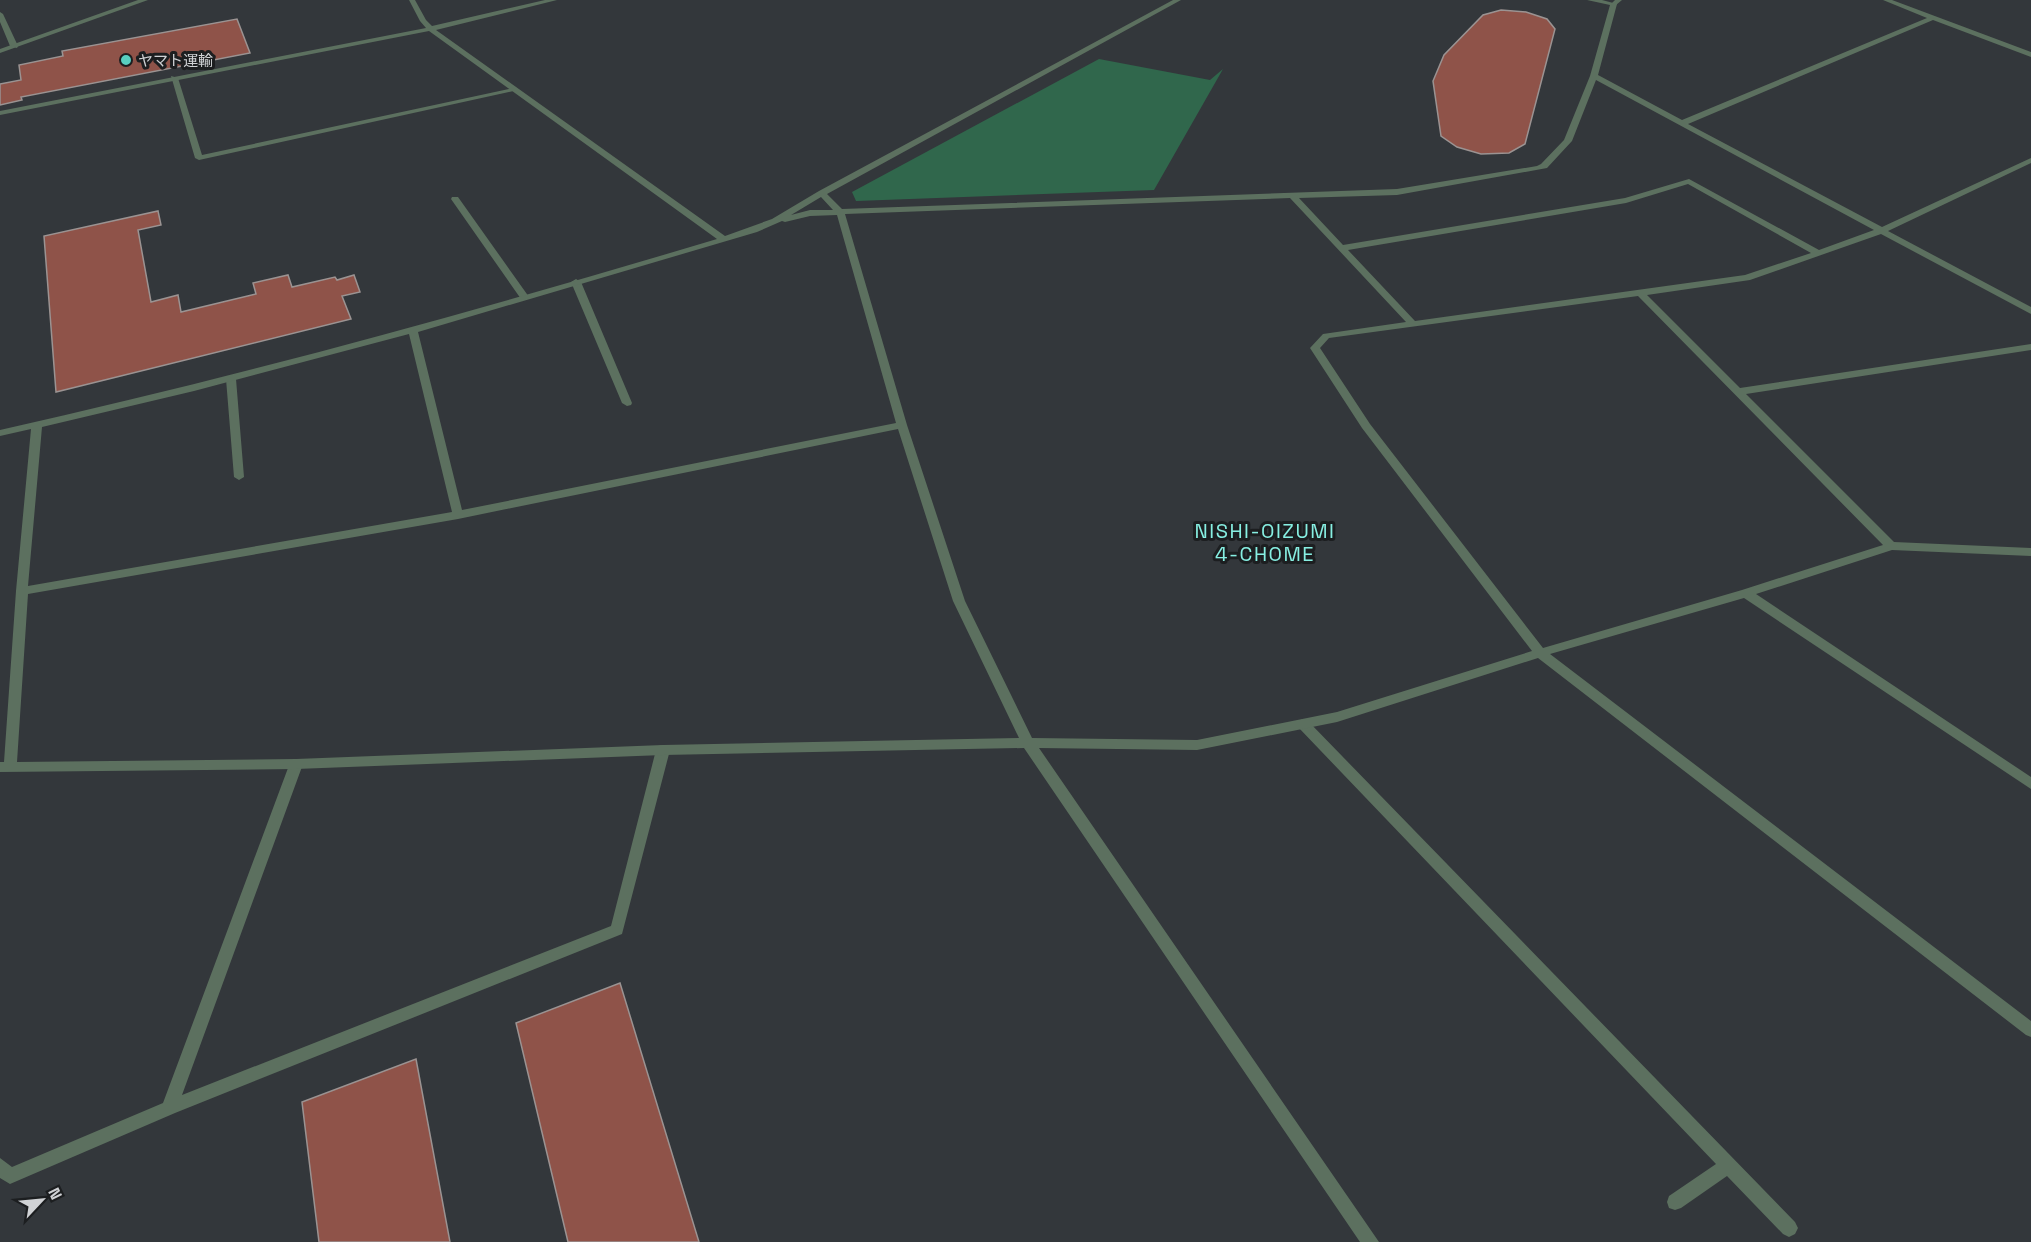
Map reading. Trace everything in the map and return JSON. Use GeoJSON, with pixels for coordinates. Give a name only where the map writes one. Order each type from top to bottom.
{"type":"FeatureCollection","features":[{"type":"Feature","properties":{"kind":"street"},"geometry":{"type":"LineString","coordinates":[[0,51],[145,0]]}},
{"type":"Feature","properties":{"kind":"street"},"geometry":{"type":"LineString","coordinates":[[412,0],[429,28],[723,239]]}},
{"type":"Feature","properties":{"kind":"street"},"geometry":{"type":"LineString","coordinates":[[0,113],[429,28],[554,0]]}},
{"type":"Feature","properties":{"kind":"street"},"geometry":{"type":"LineString","coordinates":[[775,221],[822,193],[1178,0]]}},
{"type":"Feature","properties":{"kind":"street"},"geometry":{"type":"LineString","coordinates":[[0,433],[231,379],[413,330],[723,239],[775,221],[810,213],[1396,192],[1544,166],[1568,141],[1593,76],[1617,2],[1590,0]]}},
{"type":"Feature","properties":{"kind":"street"},"geometry":{"type":"LineString","coordinates":[[1886,0],[2031,55]]}},
{"type":"Feature","properties":{"kind":"street"},"geometry":{"type":"LineString","coordinates":[[0,14],[14,46]]}},
{"type":"Feature","properties":{"kind":"street"},"geometry":{"type":"LineString","coordinates":[[1683,123],[1932,18]]}},
{"type":"Feature","properties":{"kind":"street"},"geometry":{"type":"LineString","coordinates":[[1593,76],[2031,311]]}},
{"type":"Feature","properties":{"kind":"street"},"geometry":{"type":"LineString","coordinates":[[174,78],[199,158],[514,90]]}},
{"type":"Feature","properties":{"kind":"street"},"geometry":{"type":"LineString","coordinates":[[2031,160],[1883,230],[1747,278],[1326,336],[1315,348],[1366,426],[1540,653],[2031,1030]]}},
{"type":"Feature","properties":{"kind":"street"},"geometry":{"type":"LineString","coordinates":[[1342,248],[1626,200],[1689,181],[1818,253]]}},
{"type":"Feature","properties":{"kind":"street"},"geometry":{"type":"LineString","coordinates":[[822,193],[840,212],[902,425],[959,601],[1028,743],[1370,1242]]}},
{"type":"Feature","properties":{"kind":"street"},"geometry":{"type":"LineString","coordinates":[[1292,196],[1413,324]]}},
{"type":"Feature","properties":{"kind":"street"},"geometry":{"type":"LineString","coordinates":[[455,199],[524,297]]}},
{"type":"Feature","properties":{"kind":"street"},"geometry":{"type":"LineString","coordinates":[[576,282],[627,403]]}},
{"type":"Feature","properties":{"kind":"street"},"geometry":{"type":"LineString","coordinates":[[1640,292],[1891,546]]}},
{"type":"Feature","properties":{"kind":"street"},"geometry":{"type":"LineString","coordinates":[[413,330],[458,515]]}},
{"type":"Feature","properties":{"kind":"street"},"geometry":{"type":"LineString","coordinates":[[1737,392],[2031,347]]}},
{"type":"Feature","properties":{"kind":"street"},"geometry":{"type":"LineString","coordinates":[[231,379],[239,477]]}},
{"type":"Feature","properties":{"kind":"street"},"geometry":{"type":"LineString","coordinates":[[37,425],[5,767],[296,764],[663,750],[1028,743],[1197,745],[1337,717],[1540,653],[1746,593],[1891,546],[2031,552]]}},
{"type":"Feature","properties":{"kind":"street"},"geometry":{"type":"LineString","coordinates":[[22,591],[458,515],[902,425]]}},
{"type":"Feature","properties":{"kind":"street"},"geometry":{"type":"LineString","coordinates":[[1746,593],[2031,784]]}},
{"type":"Feature","properties":{"kind":"street"},"geometry":{"type":"LineString","coordinates":[[1303,724],[1789,1228]]}},
{"type":"Feature","properties":{"kind":"street"},"geometry":{"type":"LineString","coordinates":[[3,1175],[617,930],[663,750]]}},
{"type":"Feature","properties":{"kind":"street"},"geometry":{"type":"LineString","coordinates":[[168,1108],[296,764]]}},
{"type":"Feature","properties":{"kind":"street"},"geometry":{"type":"LineString","coordinates":[[1674,1202],[1729,1165]]}},
{"type":"Feature","properties":{"kind":"green space"},"geometry":{"type":"Polygon","coordinates":[[[1099,59],[1210,80],[1223,69],[1154,190],[856,201],[852,192],[1099,59]]]}},
{"type":"Feature","properties":{"kind":"building"},"geometry":{"type":"Polygon","coordinates":[[[1501,10],[1526,12],[1547,19],[1555,29],[1525,144],[1509,153],[1481,154],[1457,147],[1441,136],[1433,81],[1444,55],[1483,15],[1501,10]]]}},
{"type":"Feature","properties":{"kind":"building","name":"ヤマト運輸"},"geometry":{"type":"Polygon","coordinates":[[[237,19],[250,53],[21,97],[22,100],[0,105],[0,84],[21,80],[19,65],[63,56],[62,51],[237,19]]]}},
{"type":"Feature","properties":{"kind":"building"},"geometry":{"type":"Polygon","coordinates":[[[158,211],[161,225],[138,230],[151,302],[178,295],[181,312],[256,294],[253,283],[288,275],[292,287],[354,275],[360,292],[342,296],[351,319],[56,392],[44,236],[158,211]]]}},
{"type":"Feature","properties":{"kind":"building"},"geometry":{"type":"Polygon","coordinates":[[[620,983],[699,1242],[568,1242],[516,1023],[620,983]]]}},
{"type":"Feature","properties":{"kind":"building"},"geometry":{"type":"Polygon","coordinates":[[[416,1059],[450,1242],[319,1242],[302,1102],[416,1059]]]}},
{"type":"Feature","properties":{"kind":"place","name":"ヤマト運輸"},"geometry":{"type":"Point","coordinates":[126,60]}},
{"type":"Feature","properties":{"kind":"district","name":"NISHI-OIZUMI 4-CHOME"},"geometry":{"type":"Point","coordinates":[1265,542]}}]}
